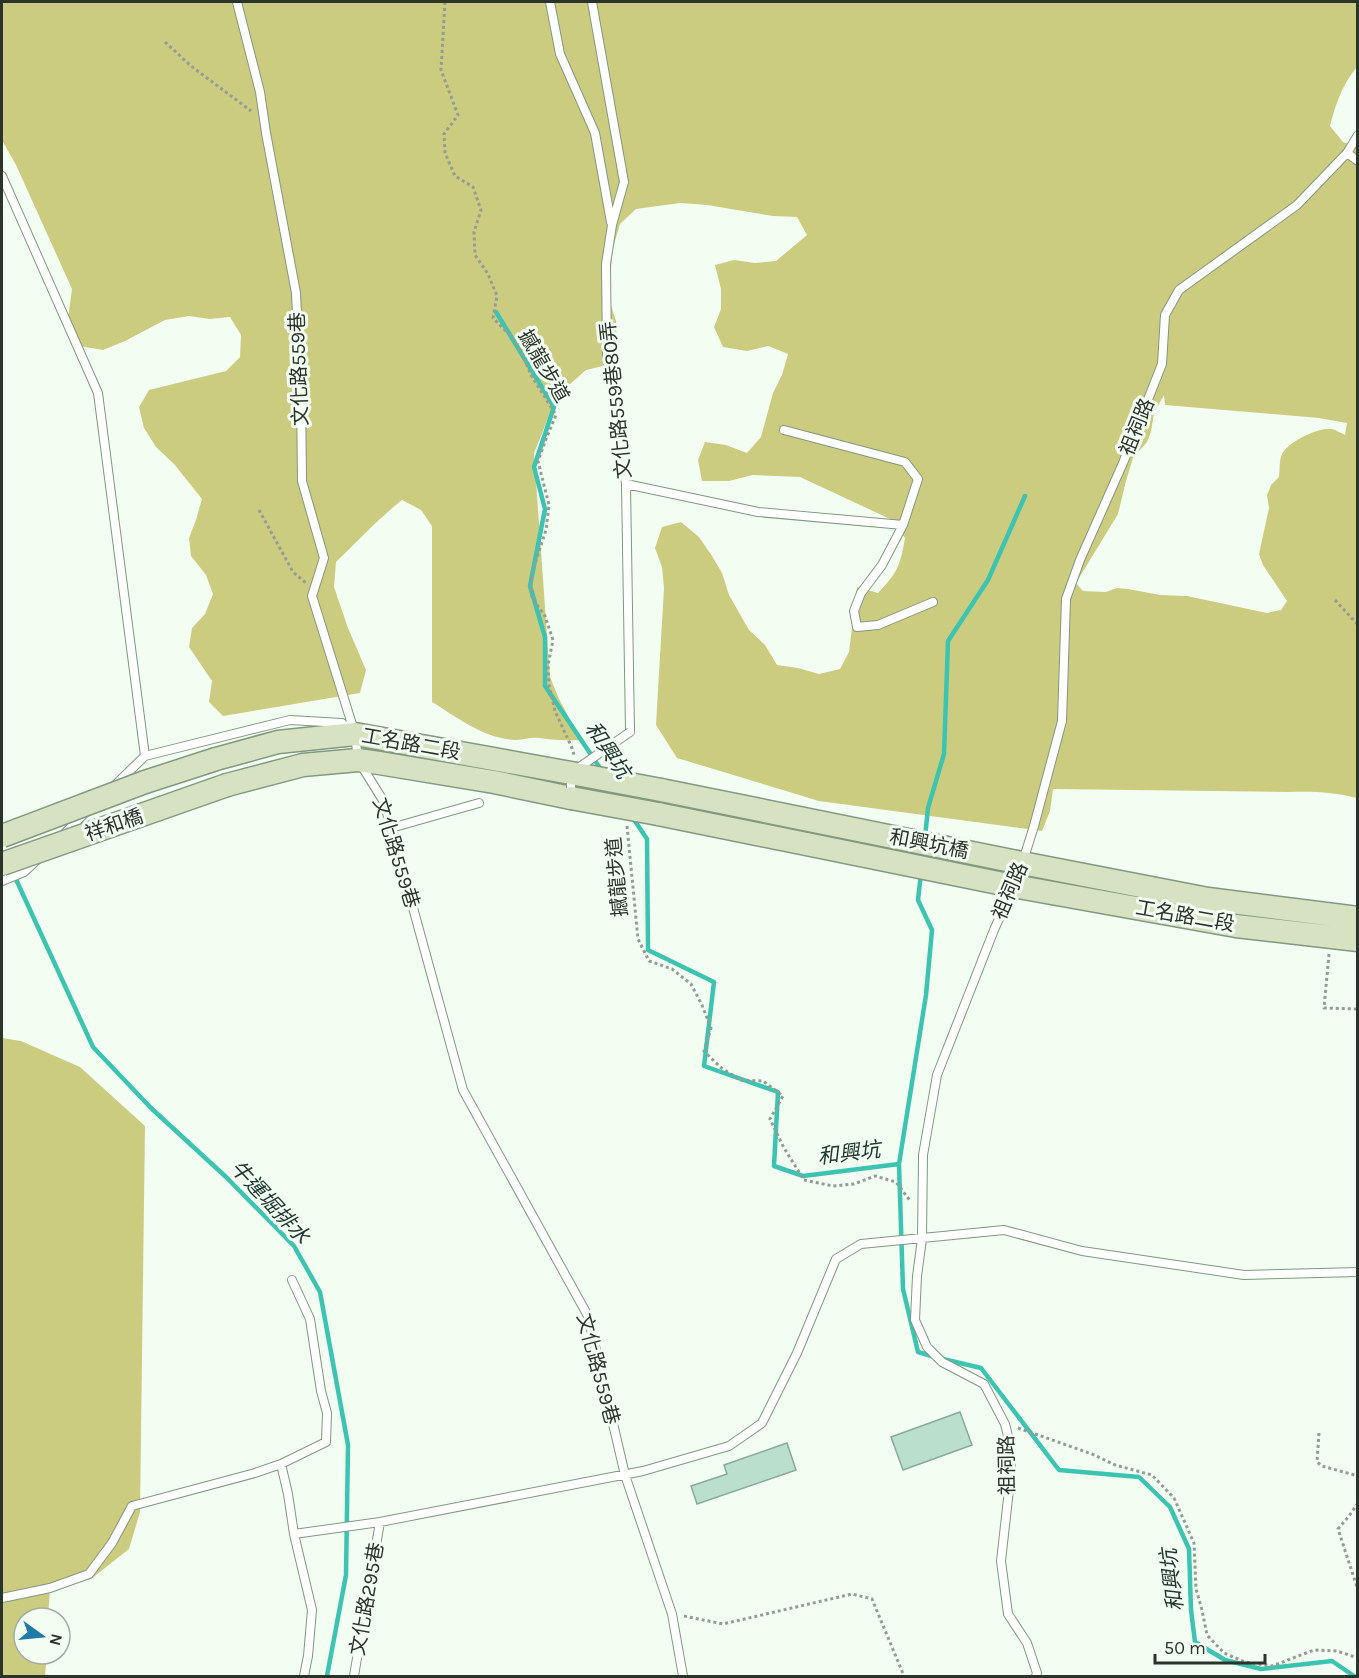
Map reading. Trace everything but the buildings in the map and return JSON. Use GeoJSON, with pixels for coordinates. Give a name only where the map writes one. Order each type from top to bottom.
{"type":"FeatureCollection","features":[{"type":"Feature","properties":{"kind":"main road","name":"工名路二段"},"geometry":{"type":"LineString","coordinates":[[216,759],[278,742],[355,734],[573,766],[661,790],[836,826]]}},
{"type":"Feature","properties":{"kind":"main road","name":"祥和橋"},"geometry":{"type":"LineString","coordinates":[[2,836],[145,782],[216,759]]}},
{"type":"Feature","properties":{"kind":"main road","name":"工名路二段"},"geometry":{"type":"LineString","coordinates":[[227,785],[303,765],[358,760],[494,782],[832,849]]}},
{"type":"Feature","properties":{"kind":"main road","name":"祥和橋"},"geometry":{"type":"LineString","coordinates":[[2,864],[227,785]]}},
{"type":"Feature","properties":{"kind":"main road","name":"和興坑橋"},"geometry":{"type":"LineString","coordinates":[[836,826],[1018,874]]}},
{"type":"Feature","properties":{"kind":"main road","name":"和興坑橋"},"geometry":{"type":"LineString","coordinates":[[832,849],[1018,874]]}},
{"type":"Feature","properties":{"kind":"main road","name":"工名路二段"},"geometry":{"type":"LineString","coordinates":[[1018,874],[1358,918]]}},
{"type":"Feature","properties":{"kind":"main road","name":"工名路二段"},"geometry":{"type":"LineString","coordinates":[[1018,874],[1236,926],[1358,940]]}},
{"type":"Feature","properties":{"kind":"lane","name":"文化路559巷"},"geometry":{"type":"LineString","coordinates":[[237,2],[260,92],[296,293],[302,481],[324,558],[312,596],[355,734],[358,760],[384,802],[463,1090],[588,1316],[626,1474],[672,1614],[683,1677]]}},
{"type":"Feature","properties":{"kind":"lane"},"geometry":{"type":"LineString","coordinates":[[550,2],[560,54],[595,133],[612,225]]}},
{"type":"Feature","properties":{"kind":"lane","name":"文化路559巷80弄"},"geometry":{"type":"LineString","coordinates":[[573,766],[630,732],[626,484],[607,354],[606,264],[612,225],[624,182],[592,2]]}},
{"type":"Feature","properties":{"kind":"lane","name":"祖祠路"},"geometry":{"type":"LineString","coordinates":[[1036,1677],[1037,1673],[1027,1643],[1008,1614],[1001,1561],[1011,1472],[1010,1444],[1005,1424],[984,1384],[942,1362],[927,1347],[915,1320],[922,1239],[923,1155],[936,1074],[1018,874],[1034,826],[1062,721],[1066,599],[1162,364],[1165,315],[1179,290],[1298,206],[1347,153],[1358,135]]}},
{"type":"Feature","properties":{"kind":"lane"},"geometry":{"type":"LineString","coordinates":[[1347,153],[1358,161]]}},
{"type":"Feature","properties":{"kind":"lane"},"geometry":{"type":"LineString","coordinates":[[2,176],[98,393],[145,756]]}},
{"type":"Feature","properties":{"kind":"lane"},"geometry":{"type":"LineString","coordinates":[[784,430],[905,462],[918,479],[903,525],[882,565],[861,593],[854,611],[857,627],[878,625],[933,602]]}},
{"type":"Feature","properties":{"kind":"lane"},"geometry":{"type":"LineString","coordinates":[[626,484],[758,512],[903,525]]}},
{"type":"Feature","properties":{"kind":"lane"},"geometry":{"type":"LineString","coordinates":[[2,881],[24,872],[145,756],[290,720],[342,723],[355,734]]}},
{"type":"Feature","properties":{"kind":"lane"},"geometry":{"type":"LineString","coordinates":[[571,798],[573,766]]}},
{"type":"Feature","properties":{"kind":"lane"},"geometry":{"type":"LineString","coordinates":[[391,828],[479,803]]}},
{"type":"Feature","properties":{"kind":"lane"},"geometry":{"type":"LineString","coordinates":[[294,1534],[380,1522],[643,1471],[729,1446],[762,1423],[797,1353],[836,1259],[861,1244],[1004,1230],[1082,1251],[1244,1275],[1358,1272]]}},
{"type":"Feature","properties":{"kind":"lane"},"geometry":{"type":"LineString","coordinates":[[2,1598],[50,1588],[89,1574],[112,1543],[132,1506],[255,1473],[326,1442],[327,1413],[321,1392],[310,1319],[292,1280]]}},
{"type":"Feature","properties":{"kind":"lane"},"geometry":{"type":"LineString","coordinates":[[280,1464],[312,1610],[304,1677]]}},
{"type":"Feature","properties":{"kind":"lane","name":"文化路295巷"},"geometry":{"type":"LineString","coordinates":[[354,1677],[380,1522]]}},
{"type":"Feature","properties":{"kind":"path","name":"撼龍步道"},"geometry":{"type":"LineString","coordinates":[[445,2],[441,70],[458,115],[444,134],[444,153],[455,176],[474,187],[481,210],[474,232],[475,255],[488,274],[497,296],[493,318],[510,335],[522,353],[531,375],[556,415],[538,461],[549,505],[546,530],[531,576],[532,598],[545,616],[553,640],[548,665],[549,685],[555,711],[572,748],[573,766]]}},
{"type":"Feature","properties":{"kind":"path"},"geometry":{"type":"LineString","coordinates":[[165,42],[191,66],[250,110],[266,133]]}},
{"type":"Feature","properties":{"kind":"path"},"geometry":{"type":"LineString","coordinates":[[259,510],[293,572],[314,590]]}},
{"type":"Feature","properties":{"kind":"path"},"geometry":{"type":"LineString","coordinates":[[1335,600],[1358,625]]}},
{"type":"Feature","properties":{"kind":"path","name":"撼龍步道"},"geometry":{"type":"LineString","coordinates":[[627,825],[638,939],[650,961],[672,969],[691,984],[711,1028],[704,1051],[720,1067],[740,1080],[763,1081],[783,1096],[770,1119],[784,1148],[804,1180],[834,1186],[854,1184],[875,1176],[896,1182],[922,1218]]}},
{"type":"Feature","properties":{"kind":"path"},"geometry":{"type":"LineString","coordinates":[[1330,937],[1324,1008],[1358,1009]]}},
{"type":"Feature","properties":{"kind":"path"},"geometry":{"type":"LineString","coordinates":[[1005,1424],[1115,1465],[1152,1474],[1174,1498],[1194,1543],[1196,1589],[1207,1635],[1224,1653],[1245,1662],[1272,1666],[1314,1650],[1337,1651],[1358,1658]]}},
{"type":"Feature","properties":{"kind":"path"},"geometry":{"type":"LineString","coordinates":[[1319,1433],[1317,1462],[1322,1466],[1358,1476]]}},
{"type":"Feature","properties":{"kind":"path"},"geometry":{"type":"LineString","coordinates":[[1358,1503],[1338,1529],[1358,1590]]}},
{"type":"Feature","properties":{"kind":"path"},"geometry":{"type":"LineString","coordinates":[[672,1614],[723,1624],[852,1594],[872,1599],[904,1677]]}},
{"type":"Feature","properties":{"kind":"shaded area"},"geometry":{"type":"Polygon","coordinates":[[[2,2],[1357,2],[1357,67],[1340,95],[1330,126],[1343,142],[1358,147],[1357,798],[1314,792],[1053,789],[1050,811],[1042,831],[819,801],[677,758],[656,725],[664,588],[662,567],[655,548],[662,527],[681,522],[699,537],[722,573],[729,595],[749,630],[765,645],[777,665],[819,674],[840,669],[849,652],[857,587],[878,593],[897,568],[905,538],[890,519],[800,477],[753,475],[729,481],[702,481],[698,460],[705,442],[726,445],[747,453],[761,437],[773,393],[782,375],[788,354],[768,346],[747,351],[723,347],[714,327],[721,309],[721,289],[715,265],[734,260],[755,263],[776,261],[807,235],[797,217],[773,216],[680,203],[636,209],[620,224],[613,248],[608,296],[616,321],[617,346],[607,365],[586,370],[569,385],[553,406],[534,453],[550,677],[581,740],[536,738],[516,740],[493,736],[472,727],[432,702],[432,526],[421,510],[402,500],[336,562],[334,587],[366,670],[360,693],[223,716],[209,702],[212,681],[189,647],[192,628],[205,614],[213,594],[206,575],[191,556],[189,538],[202,499],[174,464],[156,447],[144,428],[139,407],[149,390],[226,371],[240,357],[241,335],[230,317],[210,319],[189,316],[165,320],[103,350],[79,346],[68,331],[72,289],[16,165],[2,140],[2,2]],[[1164,395],[1154,413],[1147,442],[1133,458],[1118,514],[1076,583],[1083,591],[1106,592],[1117,588],[1128,589],[1160,595],[1187,596],[1267,613],[1281,610],[1287,601],[1263,565],[1259,554],[1269,508],[1267,495],[1271,485],[1279,477],[1280,459],[1285,449],[1297,440],[1320,430],[1332,429],[1345,435],[1347,423],[1319,418],[1165,405],[1164,395]]]}},
{"type":"Feature","properties":{"kind":"shaded area"},"geometry":{"type":"Polygon","coordinates":[[[2,1038],[21,1041],[80,1067],[145,1126],[140,1512],[129,1549],[91,1579],[50,1588],[49,1606],[12,1606],[12,1666],[46,1666],[45,1676],[2,1676],[2,1038]]]}},
{"type":"Feature","properties":{"kind":"waterway","name":"和興坑"},"geometry":{"type":"LineString","coordinates":[[496,312],[554,407],[534,467],[545,509],[530,586],[545,637],[545,686],[602,771]]}},
{"type":"Feature","properties":{"kind":"waterway"},"geometry":{"type":"LineString","coordinates":[[925,837],[928,808],[944,754],[948,641],[988,580],[1025,496]]}},
{"type":"Feature","properties":{"kind":"waterway","name":"和興坑"},"geometry":{"type":"LineString","coordinates":[[633,818],[647,839],[648,950],[714,982],[704,1066],[778,1092],[774,1166],[803,1176],[899,1164]]}},
{"type":"Feature","properties":{"kind":"waterway"},"geometry":{"type":"LineString","coordinates":[[921,873],[918,900],[932,930],[926,995],[899,1164],[903,1289],[918,1352],[935,1357]]}},
{"type":"Feature","properties":{"kind":"waterway","name":"牛運堀排水"},"geometry":{"type":"LineString","coordinates":[[14,875],[93,1047],[151,1108],[226,1177],[294,1246],[320,1292],[348,1445],[346,1575],[327,1676]]}},
{"type":"Feature","properties":{"kind":"waterway","name":"和興坑"},"geometry":{"type":"LineString","coordinates":[[943,1359],[981,1368],[1059,1470],[1139,1477],[1170,1507],[1189,1549],[1191,1610],[1195,1642],[1225,1660],[1261,1669],[1332,1661],[1354,1676]]}}]}
